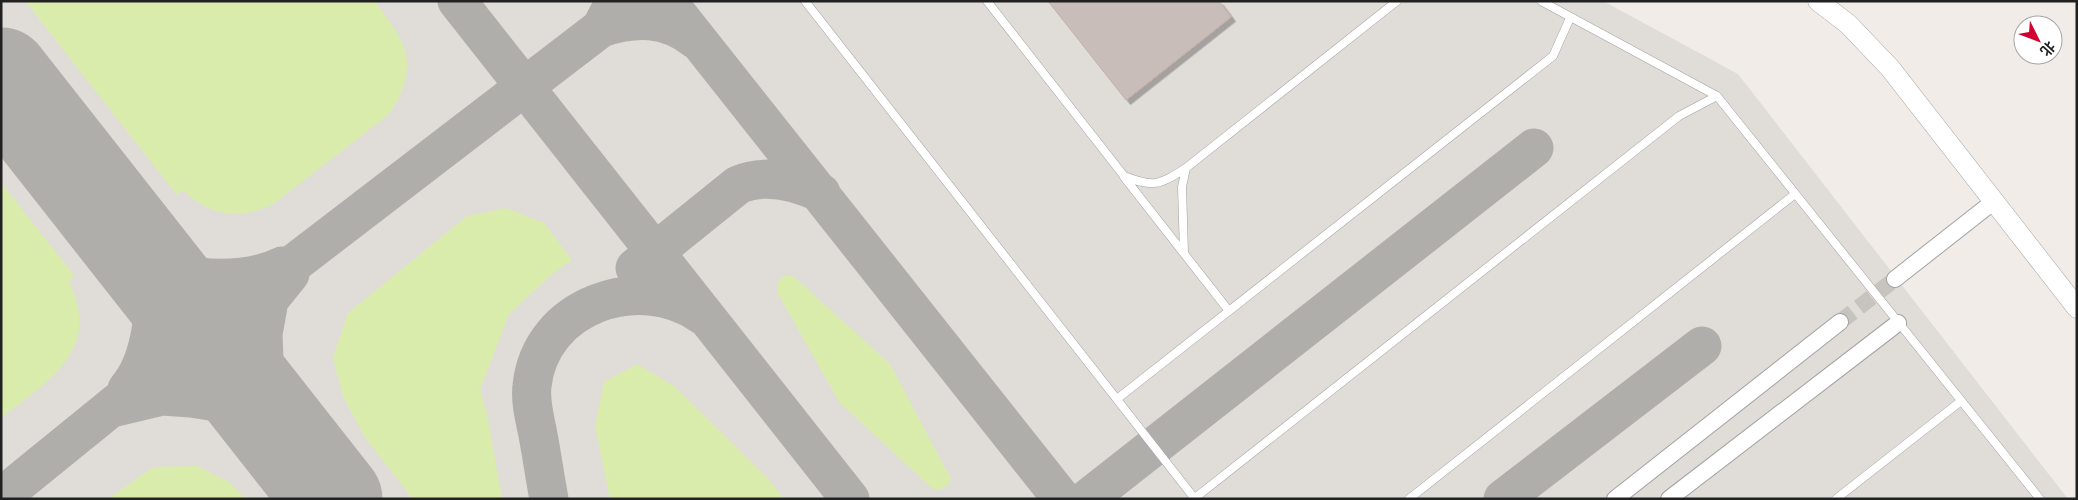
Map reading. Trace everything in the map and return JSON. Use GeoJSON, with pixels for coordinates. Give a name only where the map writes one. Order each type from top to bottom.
{"type":"FeatureCollection","features":[{"type":"Feature","properties":{"kind":"street"},"geometry":{"type":"LineString","coordinates":[[1818,1],[1848,24],[1890,68],[2077,308]]}},
{"type":"Feature","properties":{"kind":"street"},"geometry":{"type":"LineString","coordinates":[[1895,279],[1993,202]]}},
{"type":"Feature","properties":{"kind":"street"},"geometry":{"type":"LineString","coordinates":[[1615,499],[1840,322]]}},
{"type":"Feature","properties":{"kind":"street"},"geometry":{"type":"LineString","coordinates":[[1670,499],[1898,323]]}},
{"type":"Feature","properties":{"kind":"lane"},"geometry":{"type":"LineString","coordinates":[[804,1],[1195,498],[1679,116],[1717,96]]}},
{"type":"Feature","properties":{"kind":"lane"},"geometry":{"type":"LineString","coordinates":[[987,1],[1229,311]]}},
{"type":"Feature","properties":{"kind":"lane"},"geometry":{"type":"LineString","coordinates":[[1124,176],[1142,183],[1162,183],[1186,168],[1397,1]]}},
{"type":"Feature","properties":{"kind":"lane"},"geometry":{"type":"LineString","coordinates":[[1541,1],[1717,96],[2040,499]]}},
{"type":"Feature","properties":{"kind":"lane"},"geometry":{"type":"LineString","coordinates":[[1117,399],[1553,56],[1570,18]]}},
{"type":"Feature","properties":{"kind":"lane"},"geometry":{"type":"LineString","coordinates":[[1184,253],[1182,187],[1186,168]]}},
{"type":"Feature","properties":{"kind":"lane"},"geometry":{"type":"LineString","coordinates":[[1409,499],[1794,194]]}},
{"type":"Feature","properties":{"kind":"lane"},"geometry":{"type":"LineString","coordinates":[[1836,499],[1961,402]]}},
{"type":"Feature","properties":{"kind":"shaded area"},"geometry":{"type":"Polygon","coordinates":[[[1,1],[1603,1],[1738,74],[2068,499],[1,499],[1,1]]]}},
{"type":"Feature","properties":{"kind":"green space"},"geometry":{"type":"Polygon","coordinates":[[[25,1],[375,1],[394,28],[403,45],[406,54],[407,73],[402,91],[388,115],[273,204],[261,209],[237,214],[215,211],[204,206],[183,190],[177,195],[25,1]]]}},
{"type":"Feature","properties":{"kind":"green space"},"geometry":{"type":"Polygon","coordinates":[[[1,183],[74,275],[69,282],[78,306],[79,326],[75,345],[65,361],[36,391],[1,418],[1,183]]]}},
{"type":"Feature","properties":{"kind":"green space"},"geometry":{"type":"Polygon","coordinates":[[[506,208],[544,223],[572,260],[551,275],[509,314],[480,390],[487,414],[502,499],[413,499],[366,439],[343,397],[333,358],[348,313],[467,216],[506,208]]]}},
{"type":"Feature","properties":{"kind":"green space"},"geometry":{"type":"Polygon","coordinates":[[[784,276],[793,276],[890,364],[951,479],[949,484],[940,490],[933,489],[839,402],[777,292],[778,283],[784,276]]]}},
{"type":"Feature","properties":{"kind":"green space"},"geometry":{"type":"Polygon","coordinates":[[[637,364],[674,386],[769,480],[784,499],[610,499],[595,426],[604,382],[637,364]]]}},
{"type":"Feature","properties":{"kind":"green space"},"geometry":{"type":"Polygon","coordinates":[[[197,466],[229,482],[246,499],[108,499],[153,467],[197,466]]]}},
{"type":"Feature","properties":{"kind":"building"},"geometry":{"type":"Polygon","coordinates":[[[1048,1],[1219,1],[1231,17],[1126,100],[1048,1]]]}},
{"type":"Feature","properties":{"kind":"taxiway"},"geometry":{"type":"LineString","coordinates":[[457,1],[850,499]]}},
{"type":"Feature","properties":{"kind":"taxiway"},"geometry":{"type":"LineString","coordinates":[[615,1],[601,28],[626,22],[650,21],[673,26],[696,40]]}},
{"type":"Feature","properties":{"kind":"taxiway"},"geometry":{"type":"LineString","coordinates":[[667,1],[1062,499]]}},
{"type":"Feature","properties":{"kind":"taxiway"},"geometry":{"type":"LineString","coordinates":[[1,497],[203,333],[601,28]]}},
{"type":"Feature","properties":{"kind":"taxiway"},"geometry":{"type":"LineString","coordinates":[[1087,499],[1534,148]]}},
{"type":"Feature","properties":{"kind":"taxiway"},"geometry":{"type":"LineString","coordinates":[[635,268],[738,185],[748,181],[780,180],[801,185],[821,193]]}},
{"type":"Feature","properties":{"kind":"taxiway"},"geometry":{"type":"LineString","coordinates":[[136,247],[158,263],[174,271],[189,275],[221,278],[238,277],[254,275],[282,266]]}},
{"type":"Feature","properties":{"kind":"taxiway"},"geometry":{"type":"LineString","coordinates":[[127,389],[134,379],[145,354],[152,326],[153,312],[150,282],[136,247]]}},
{"type":"Feature","properties":{"kind":"taxiway"},"geometry":{"type":"LineString","coordinates":[[284,436],[270,407],[265,388],[263,334],[269,300],[290,274]]}},
{"type":"Feature","properties":{"kind":"taxiway"},"geometry":{"type":"LineString","coordinates":[[549,499],[533,411],[532,386],[539,358],[553,335],[573,316],[596,304],[623,297],[650,296],[677,302],[702,315]]}},
{"type":"Feature","properties":{"kind":"taxiway"},"geometry":{"type":"LineString","coordinates":[[1503,499],[1702,346]]}},
{"type":"Feature","properties":{"kind":"taxiway"},"geometry":{"type":"LineString","coordinates":[[116,407],[162,396],[229,404],[256,414],[284,436]]}},
{"type":"Feature","properties":{"kind":"runway"},"geometry":{"type":"LineString","coordinates":[[1,77],[333,499]]}},
{"type":"Feature","properties":{"kind":"tunnel"},"geometry":{"type":"LineString","coordinates":[[1840,322],[1895,279]]}}]}
